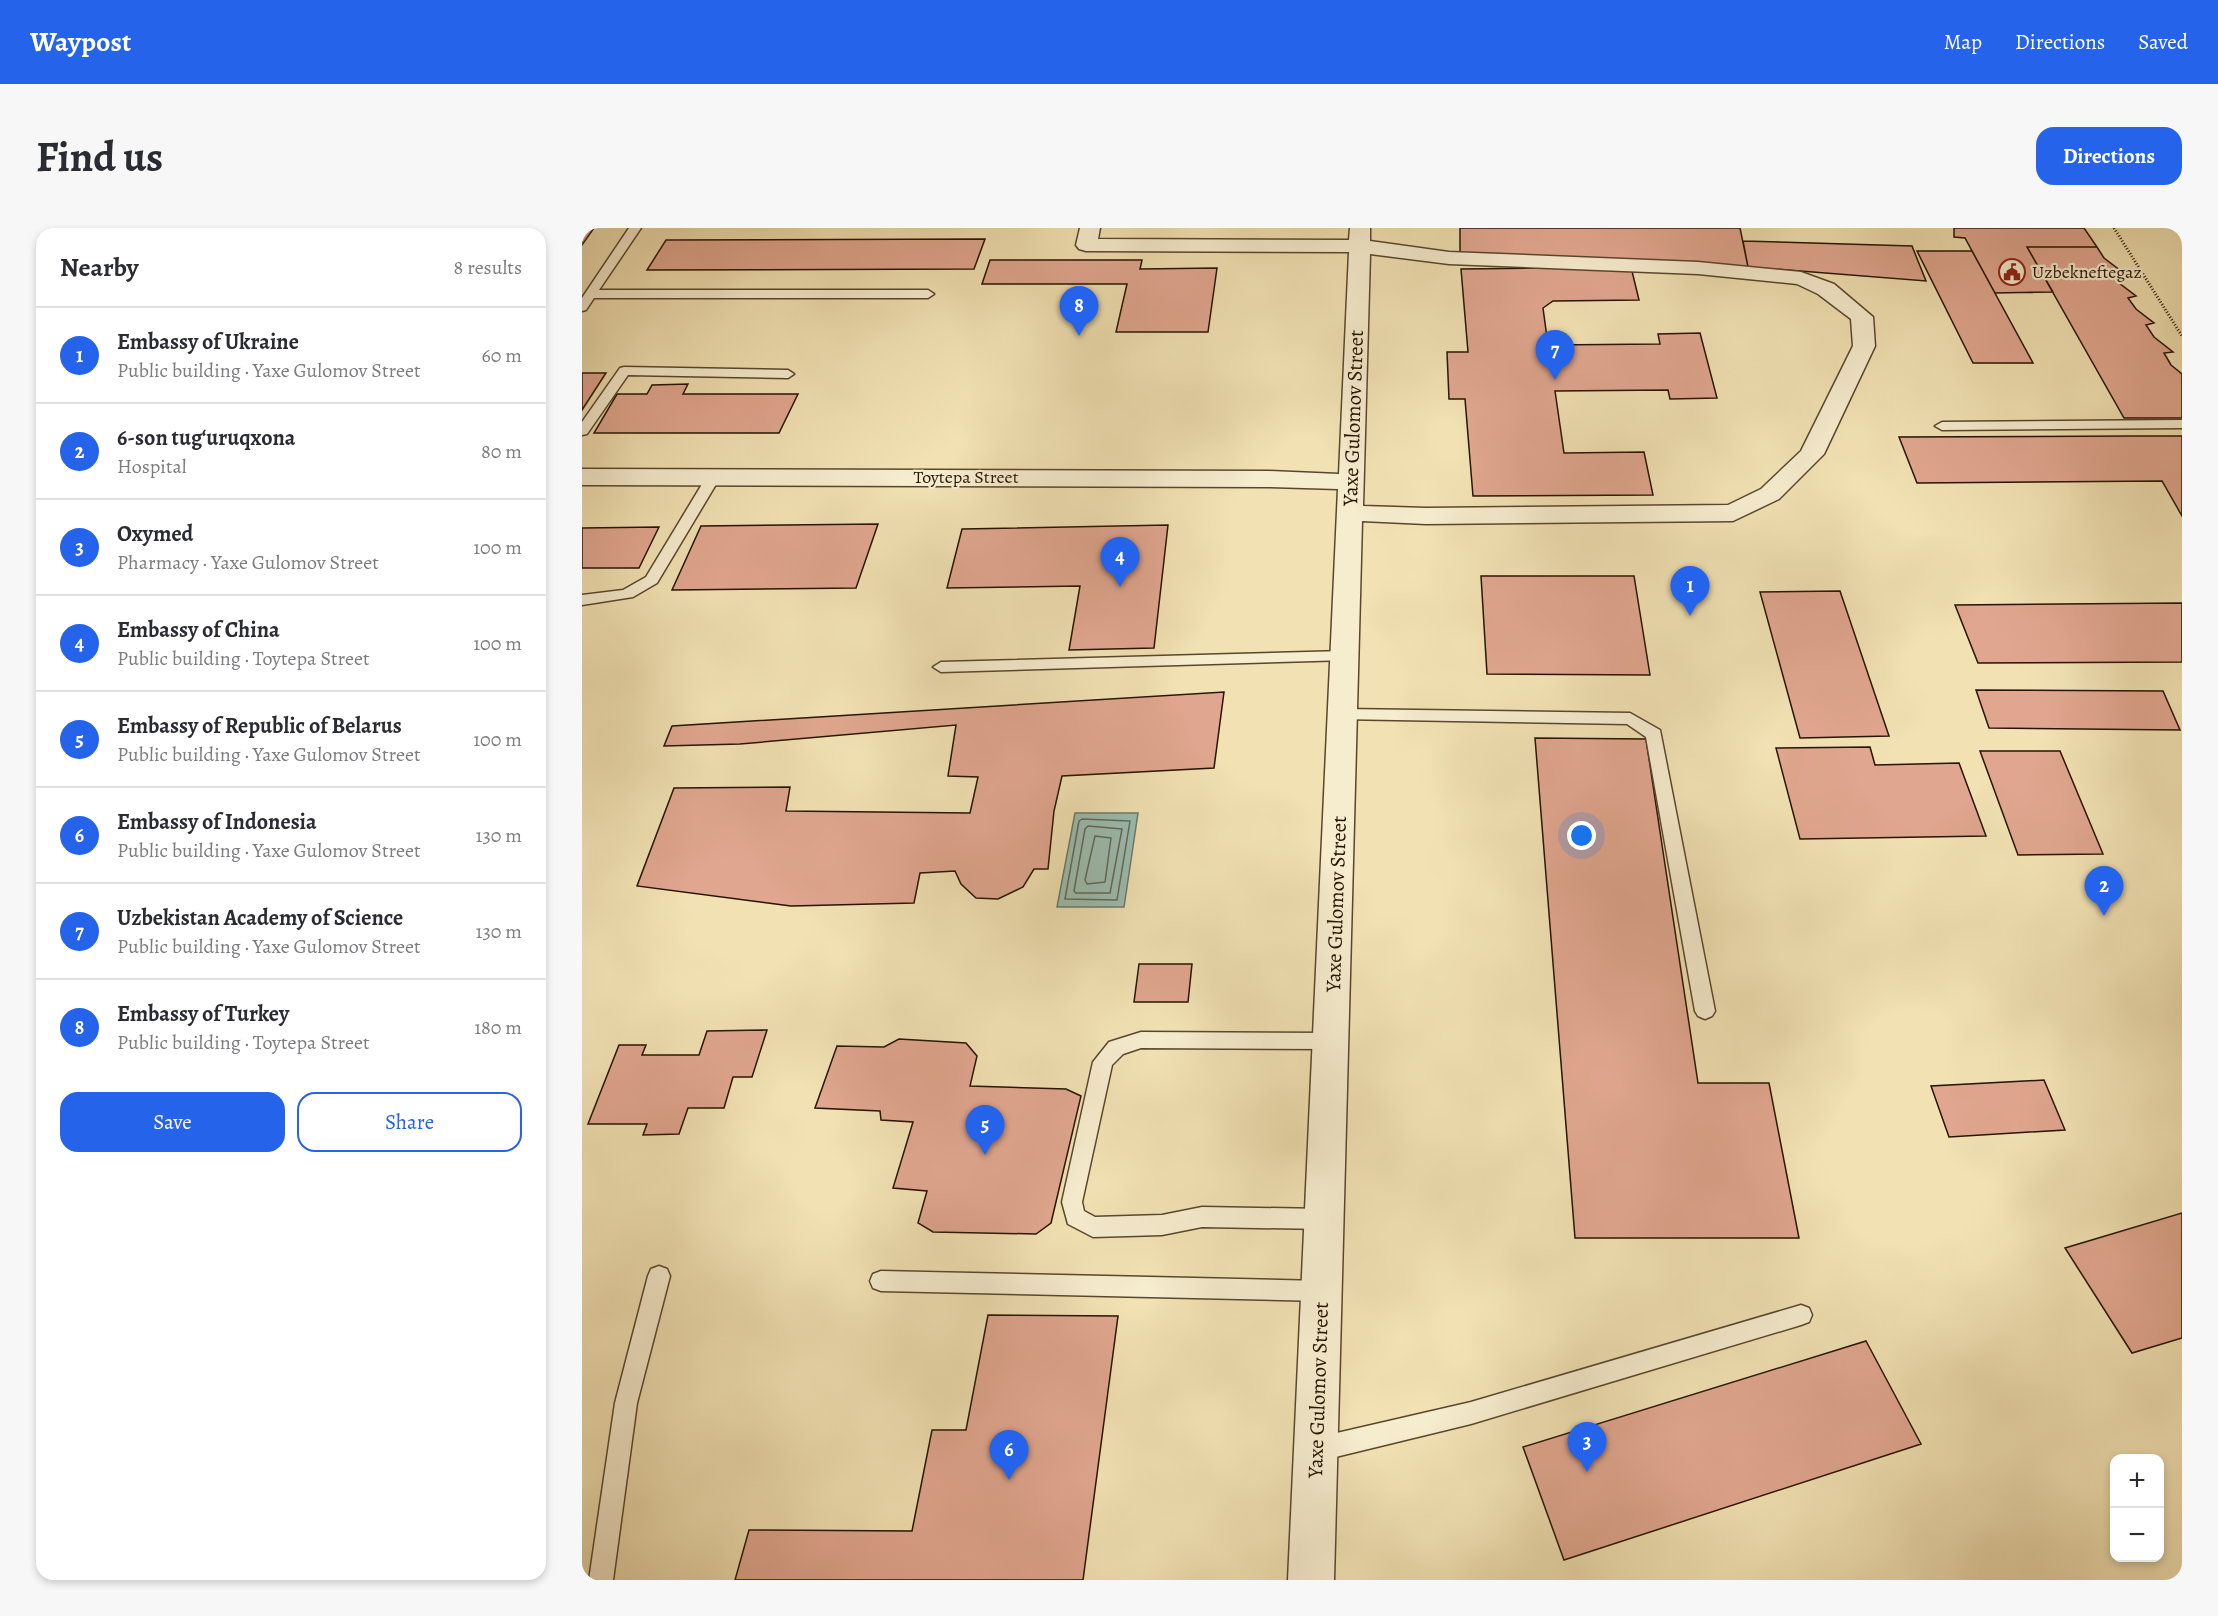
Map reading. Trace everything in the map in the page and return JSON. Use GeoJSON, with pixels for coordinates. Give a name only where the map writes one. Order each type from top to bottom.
{"type":"FeatureCollection","features":[{"type":"Feature","properties":{"kind":"street"},"geometry":{"type":"LineString","coordinates":[[1090,228],[1086,245],[1359,237]]}},
{"type":"Feature","properties":{"kind":"street","name":"Yaxe Gulomov Street"},"geometry":{"type":"LineString","coordinates":[[1311,1580],[1344,716],[1344,656],[1359,237]]}},
{"type":"Feature","properties":{"kind":"street","name":"Toytepa Street"},"geometry":{"type":"LineString","coordinates":[[582,477],[1258,479],[1426,516],[1733,513],[1770,494],[1812,454],[1864,346],[1862,317],[1826,289],[1801,278],[1698,268],[1449,258],[1359,237]]}},
{"type":"Feature","properties":{"kind":"lane"},"geometry":{"type":"LineString","coordinates":[[582,307],[635,228]]}},
{"type":"Feature","properties":{"kind":"lane"},"geometry":{"type":"LineString","coordinates":[[591,294],[928,294]]}},
{"type":"Feature","properties":{"kind":"lane"},"geometry":{"type":"LineString","coordinates":[[582,431],[624,371],[788,374]]}},
{"type":"Feature","properties":{"kind":"lane"},"geometry":{"type":"LineString","coordinates":[[1942,426],[2182,424]]}},
{"type":"Feature","properties":{"kind":"lane"},"geometry":{"type":"LineString","coordinates":[[582,600],[625,596],[642,589],[652,580],[714,476]]}},
{"type":"Feature","properties":{"kind":"lane"},"geometry":{"type":"LineString","coordinates":[[941,667],[1344,656]]}},
{"type":"Feature","properties":{"kind":"lane"},"geometry":{"type":"LineString","coordinates":[[1344,716],[1437,715],[1630,719],[1654,734],[1706,1011]]}},
{"type":"Feature","properties":{"kind":"lane"},"geometry":{"type":"LineString","coordinates":[[1324,1219],[1202,1217],[1162,1225],[1093,1227],[1075,1217],[1072,1202],[1103,1062],[1116,1048],[1141,1040],[1330,1041]]}},
{"type":"Feature","properties":{"kind":"lane"},"geometry":{"type":"LineString","coordinates":[[601,1580],[626,1403],[659,1276]]}},
{"type":"Feature","properties":{"kind":"lane"},"geometry":{"type":"LineString","coordinates":[[881,1281],[1322,1291]]}},
{"type":"Feature","properties":{"kind":"lane"},"geometry":{"type":"LineString","coordinates":[[1316,1450],[1471,1413],[1801,1315]]}},
{"type":"Feature","properties":{"kind":"path"},"geometry":{"type":"LineString","coordinates":[[2114,228],[2182,336]]}},
{"type":"Feature","properties":{"kind":"water"},"geometry":{"type":"Polygon","coordinates":[[[1075,813],[1138,813],[1124,907],[1057,907],[1075,813]]]}},
{"type":"Feature","properties":{"kind":"building"},"geometry":{"type":"Polygon","coordinates":[[[582,228],[594,228],[582,245],[582,228]]]}},
{"type":"Feature","properties":{"kind":"building"},"geometry":{"type":"Polygon","coordinates":[[[1460,228],[1740,228],[1748,267],[1460,254],[1460,228]]]}},
{"type":"Feature","properties":{"kind":"building","name":"Uzbekneftegaz"},"geometry":{"type":"Polygon","coordinates":[[[1954,228],[2084,228],[2097,247],[2027,247],[2053,292],[1995,293],[1965,238],[1954,237],[1954,228]]]}},
{"type":"Feature","properties":{"kind":"building"},"geometry":{"type":"Polygon","coordinates":[[[985,239],[974,269],[647,270],[666,240],[985,239]]]}},
{"type":"Feature","properties":{"kind":"building"},"geometry":{"type":"Polygon","coordinates":[[[1743,241],[1912,246],[1926,281],[1748,267],[1743,241]]]}},
{"type":"Feature","properties":{"kind":"building"},"geometry":{"type":"Polygon","coordinates":[[[2027,247],[2097,247],[2104,258],[2121,271],[2112,272],[2119,283],[2136,296],[2128,298],[2136,309],[2154,323],[2146,325],[2154,337],[2173,352],[2164,353],[2171,365],[2182,374],[2182,418],[2124,418],[2027,247]]]}},
{"type":"Feature","properties":{"kind":"building"},"geometry":{"type":"Polygon","coordinates":[[[1917,251],[1972,251],[2033,363],[1973,363],[1917,251]]]}},
{"type":"Feature","properties":{"kind":"building"},"geometry":{"type":"Polygon","coordinates":[[[990,260],[1142,260],[1140,269],[1217,268],[1208,332],[1116,332],[1127,284],[982,284],[990,260]]]}},
{"type":"Feature","properties":{"kind":"building"},"geometry":{"type":"Polygon","coordinates":[[[1631,267],[1639,300],[1553,301],[1543,308],[1548,345],[1660,344],[1658,334],[1700,333],[1717,398],[1670,399],[1668,390],[1555,391],[1564,453],[1644,452],[1653,495],[1473,496],[1465,399],[1449,399],[1447,352],[1468,352],[1461,269],[1631,267]]]}},
{"type":"Feature","properties":{"kind":"building"},"geometry":{"type":"Polygon","coordinates":[[[582,373],[606,373],[582,410],[582,373]]]}},
{"type":"Feature","properties":{"kind":"building"},"geometry":{"type":"Polygon","coordinates":[[[688,384],[683,394],[798,394],[779,433],[594,433],[617,394],[647,394],[652,385],[688,384]]]}},
{"type":"Feature","properties":{"kind":"building"},"geometry":{"type":"Polygon","coordinates":[[[2182,436],[2182,516],[2162,481],[1917,483],[1899,437],[2182,436]]]}},
{"type":"Feature","properties":{"kind":"building"},"geometry":{"type":"Polygon","coordinates":[[[878,524],[856,588],[672,590],[701,526],[878,524]]]}},
{"type":"Feature","properties":{"kind":"building"},"geometry":{"type":"Polygon","coordinates":[[[1168,525],[1154,648],[1069,650],[1080,586],[947,588],[962,529],[1168,525]]]}},
{"type":"Feature","properties":{"kind":"building"},"geometry":{"type":"Polygon","coordinates":[[[659,527],[639,568],[582,568],[582,528],[659,527]]]}},
{"type":"Feature","properties":{"kind":"building"},"geometry":{"type":"Polygon","coordinates":[[[1481,576],[1634,576],[1650,675],[1487,674],[1481,576]]]}},
{"type":"Feature","properties":{"kind":"building"},"geometry":{"type":"Polygon","coordinates":[[[1840,591],[1889,736],[1800,738],[1760,592],[1840,591]]]}},
{"type":"Feature","properties":{"kind":"building"},"geometry":{"type":"Polygon","coordinates":[[[2182,603],[2182,662],[1978,663],[1955,605],[2182,603]]]}},
{"type":"Feature","properties":{"kind":"building"},"geometry":{"type":"Polygon","coordinates":[[[1976,690],[2163,691],[2180,730],[1989,728],[1976,690]]]}},
{"type":"Feature","properties":{"kind":"building"},"geometry":{"type":"Polygon","coordinates":[[[1224,692],[1214,768],[1062,776],[1054,811],[1048,869],[1034,869],[1023,887],[998,899],[976,898],[961,884],[955,871],[920,873],[914,903],[791,906],[637,886],[674,788],[790,787],[786,811],[970,813],[978,777],[948,776],[956,725],[740,744],[664,746],[672,726],[1224,692]]]}},
{"type":"Feature","properties":{"kind":"building"},"geometry":{"type":"Polygon","coordinates":[[[1535,738],[1646,739],[1698,1083],[1769,1083],[1799,1238],[1575,1238],[1535,738]]]}},
{"type":"Feature","properties":{"kind":"building"},"geometry":{"type":"Polygon","coordinates":[[[1870,747],[1875,765],[1959,763],[1986,836],[1800,839],[1776,748],[1870,747]]]}},
{"type":"Feature","properties":{"kind":"building"},"geometry":{"type":"Polygon","coordinates":[[[1980,751],[2060,751],[2103,854],[2018,855],[1980,751]]]}},
{"type":"Feature","properties":{"kind":"building"},"geometry":{"type":"Polygon","coordinates":[[[1139,964],[1192,964],[1188,1002],[1134,1002],[1139,964]]]}},
{"type":"Feature","properties":{"kind":"building"},"geometry":{"type":"Polygon","coordinates":[[[767,1030],[752,1077],[733,1077],[724,1108],[688,1108],[679,1134],[643,1135],[647,1124],[588,1124],[619,1045],[646,1045],[642,1055],[699,1055],[707,1031],[767,1030]]]}},
{"type":"Feature","properties":{"kind":"building"},"geometry":{"type":"Polygon","coordinates":[[[899,1039],[966,1043],[977,1056],[970,1086],[1066,1089],[1081,1096],[1051,1223],[1036,1234],[933,1232],[918,1223],[927,1191],[893,1188],[913,1122],[881,1120],[880,1111],[815,1108],[837,1046],[884,1047],[899,1039]]]}},
{"type":"Feature","properties":{"kind":"building"},"geometry":{"type":"Polygon","coordinates":[[[2044,1080],[2065,1130],[1949,1137],[1931,1086],[2044,1080]]]}},
{"type":"Feature","properties":{"kind":"building"},"geometry":{"type":"Polygon","coordinates":[[[2182,1213],[2182,1338],[2132,1353],[2065,1248],[2182,1213]]]}},
{"type":"Feature","properties":{"kind":"building"},"geometry":{"type":"Polygon","coordinates":[[[988,1315],[1118,1316],[1083,1580],[735,1580],[749,1530],[912,1531],[932,1430],[966,1430],[988,1315]]]}},
{"type":"Feature","properties":{"kind":"building"},"geometry":{"type":"Polygon","coordinates":[[[1866,1341],[1921,1444],[1564,1560],[1523,1447],[1866,1341]]]}},
{"type":"Feature","properties":{"kind":"place","name":"Uzbekneftegaz"},"geometry":{"type":"Point","coordinates":[2012,272]}},
{"type":"Feature","properties":{"kind":"place","name":"Embassy of Turkey"},"geometry":{"type":"Point","coordinates":[1079,336]}},
{"type":"Feature","properties":{"kind":"place","name":"Uzbekistan Academy of Science"},"geometry":{"type":"Point","coordinates":[1555,380]}},
{"type":"Feature","properties":{"kind":"place","name":"Embassy of China"},"geometry":{"type":"Point","coordinates":[1120,587]}},
{"type":"Feature","properties":{"kind":"place","name":"Embassy of Ukraine"},"geometry":{"type":"Point","coordinates":[1690,616]}},
{"type":"Feature","properties":{"kind":"place","name":"6-son tug‘uruqxona"},"geometry":{"type":"Point","coordinates":[2104,916]}},
{"type":"Feature","properties":{"kind":"place","name":"Embassy of Republic of Belarus"},"geometry":{"type":"Point","coordinates":[985,1155]}},
{"type":"Feature","properties":{"kind":"place","name":"Oxymed"},"geometry":{"type":"Point","coordinates":[1587,1472]}},
{"type":"Feature","properties":{"kind":"place","name":"Embassy of Indonesia"},"geometry":{"type":"Point","coordinates":[1009,1480]}}]}
